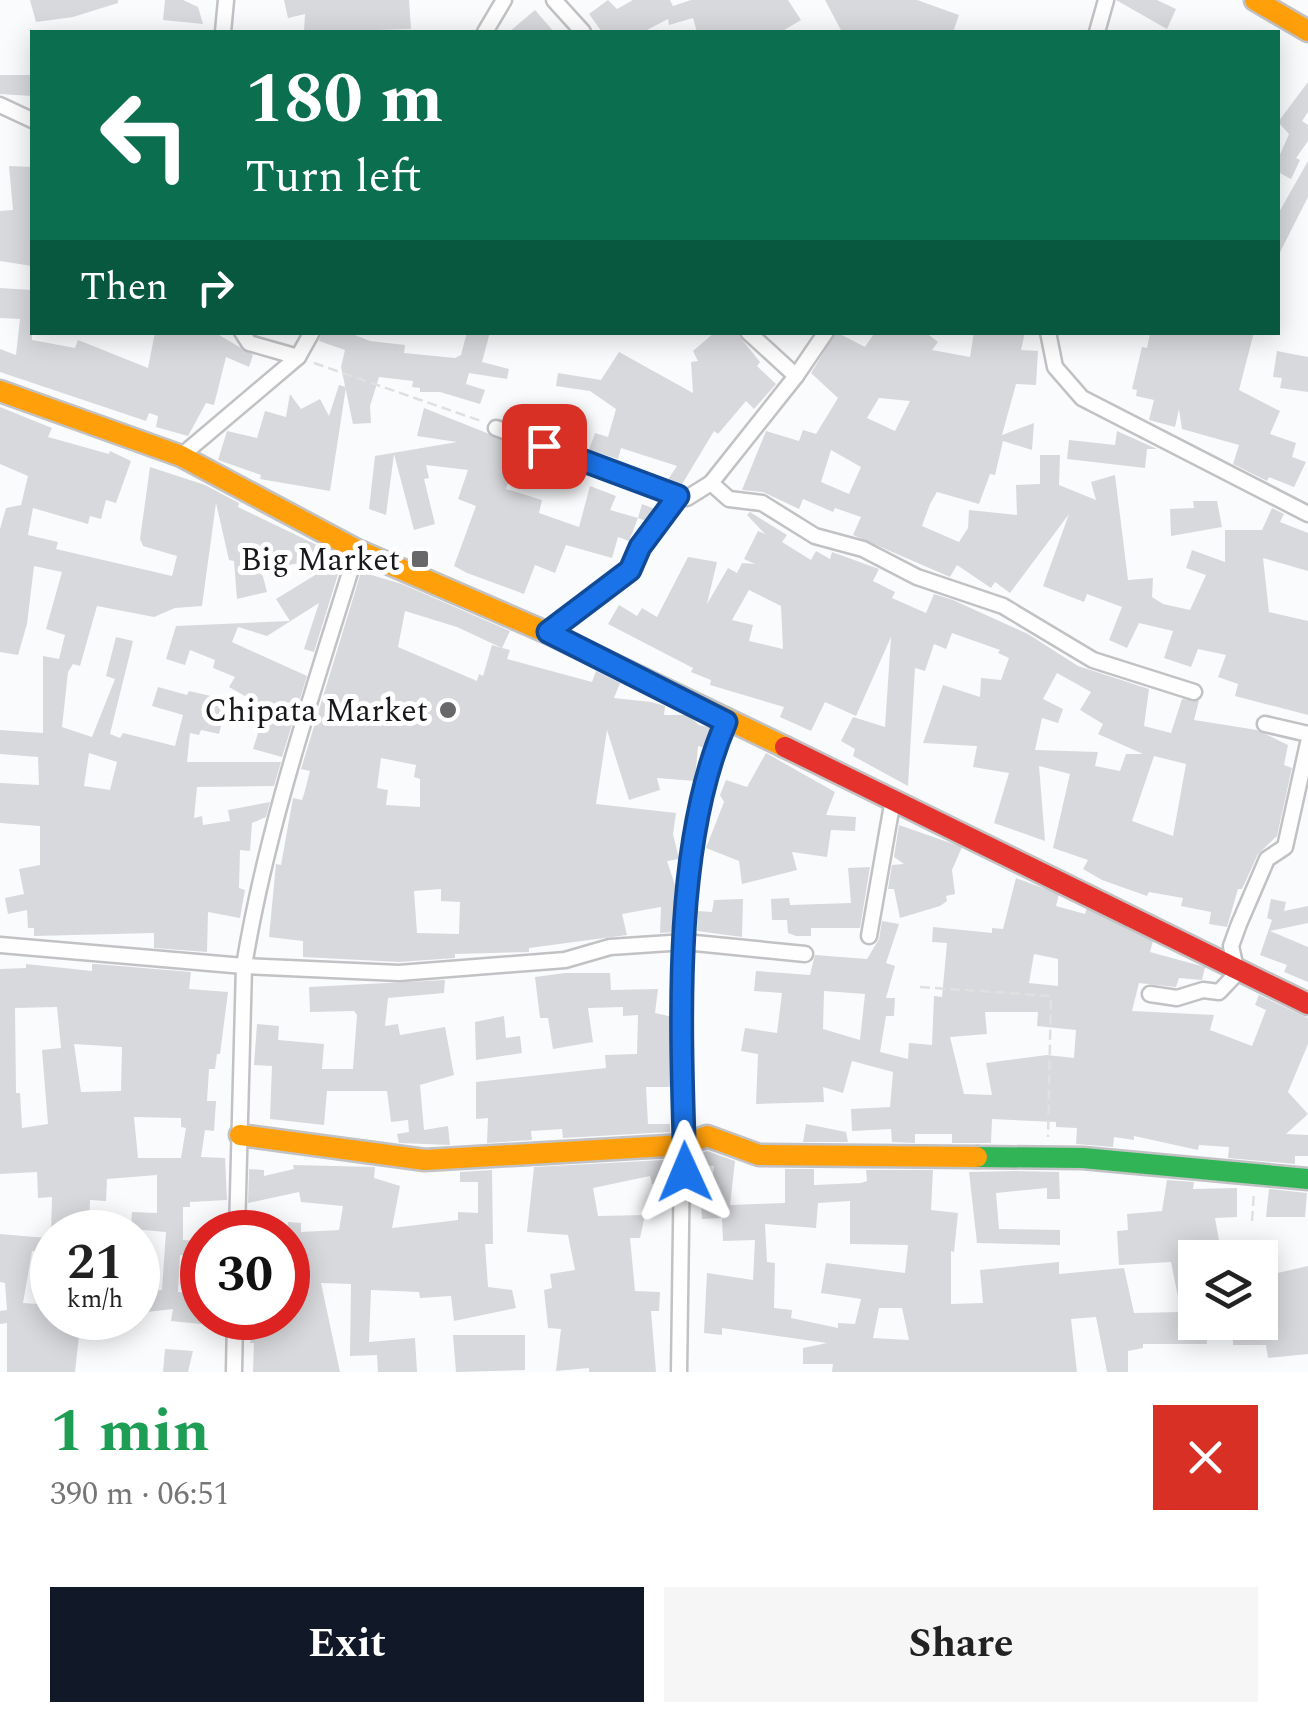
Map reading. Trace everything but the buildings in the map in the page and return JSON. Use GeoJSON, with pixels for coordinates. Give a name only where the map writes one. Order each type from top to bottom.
{"type":"FeatureCollection","features":[{"type":"Feature","properties":{"kind":"street"},"geometry":{"type":"LineString","coordinates":[[223,30],[226,0]]}},
{"type":"Feature","properties":{"kind":"street"},"geometry":{"type":"LineString","coordinates":[[486,30],[504,0]]}},
{"type":"Feature","properties":{"kind":"street"},"geometry":{"type":"LineString","coordinates":[[554,0],[580,30]]}},
{"type":"Feature","properties":{"kind":"street"},"geometry":{"type":"LineString","coordinates":[[1098,30],[1106,0]]}},
{"type":"Feature","properties":{"kind":"street"},"geometry":{"type":"LineString","coordinates":[[1255,0],[1308,31]]}},
{"type":"Feature","properties":{"kind":"street"},"geometry":{"type":"LineString","coordinates":[[0,105],[30,119]]}},
{"type":"Feature","properties":{"kind":"street"},"geometry":{"type":"LineString","coordinates":[[244,335],[249,343],[298,357]]}},
{"type":"Feature","properties":{"kind":"street"},"geometry":{"type":"LineString","coordinates":[[182,456],[298,357],[310,335]]}},
{"type":"Feature","properties":{"kind":"street"},"geometry":{"type":"LineString","coordinates":[[751,335],[796,376]]}},
{"type":"Feature","properties":{"kind":"street"},"geometry":{"type":"LineString","coordinates":[[496,428],[687,498],[712,482],[824,335]]}},
{"type":"Feature","properties":{"kind":"street"},"geometry":{"type":"LineString","coordinates":[[1049,335],[1054,367],[1082,398],[1308,514]]}},
{"type":"Feature","properties":{"kind":"street"},"geometry":{"type":"LineString","coordinates":[[0,390],[182,456],[357,550],[548,632],[726,722],[1094,894],[1308,1004]]}},
{"type":"Feature","properties":{"kind":"street"},"geometry":{"type":"LineString","coordinates":[[712,482],[729,499],[762,503],[815,536],[863,550],[917,577],[1003,606],[1093,660],[1194,692]]}},
{"type":"Feature","properties":{"kind":"street"},"geometry":{"type":"LineString","coordinates":[[548,632],[630,570],[640,547],[678,496]]}},
{"type":"Feature","properties":{"kind":"street"},"geometry":{"type":"LineString","coordinates":[[238,1210],[244,966],[298,743],[357,550]]}},
{"type":"Feature","properties":{"kind":"street"},"geometry":{"type":"LineString","coordinates":[[679,1372],[677,1300],[684,1145],[686,942],[695,818],[726,722]]}},
{"type":"Feature","properties":{"kind":"street"},"geometry":{"type":"LineString","coordinates":[[1265,724],[1308,734]]}},
{"type":"Feature","properties":{"kind":"street"},"geometry":{"type":"LineString","coordinates":[[1237,970],[1232,946],[1267,860],[1285,847],[1308,743]]}},
{"type":"Feature","properties":{"kind":"street"},"geometry":{"type":"LineString","coordinates":[[869,936],[894,799]]}},
{"type":"Feature","properties":{"kind":"street"},"geometry":{"type":"LineString","coordinates":[[0,945],[244,966],[399,972],[566,960],[610,946],[686,942],[805,954]]}},
{"type":"Feature","properties":{"kind":"street"},"geometry":{"type":"LineString","coordinates":[[1150,994],[1177,998],[1203,990],[1219,992],[1237,970]]}},
{"type":"Feature","properties":{"kind":"street"},"geometry":{"type":"LineString","coordinates":[[240,1136],[425,1160],[684,1145],[707,1136],[759,1155],[1122,1161],[1308,1179]]}},
{"type":"Feature","properties":{"kind":"street"},"geometry":{"type":"LineString","coordinates":[[234,1372],[235,1340]]}},
{"type":"Feature","properties":{"kind":"path"},"geometry":{"type":"LineString","coordinates":[[298,357],[496,428]]}},
{"type":"Feature","properties":{"kind":"path"},"geometry":{"type":"LineString","coordinates":[[920,988],[1051,996],[1047,1158]]}},
{"type":"Feature","properties":{"kind":"path"},"geometry":{"type":"LineString","coordinates":[[1252,1175],[1252,1221]]}},
{"type":"Feature","properties":{"kind":"traffic: fast"},"geometry":{"type":"LineString","coordinates":[[977,1157],[1083,1158],[1308,1179]]}},
{"type":"Feature","properties":{"kind":"traffic: slow"},"geometry":{"type":"LineString","coordinates":[[1255,0],[1308,31]]}},
{"type":"Feature","properties":{"kind":"traffic: slow"},"geometry":{"type":"LineString","coordinates":[[0,391],[181,456],[357,550],[548,633],[785,747]]}},
{"type":"Feature","properties":{"kind":"traffic: slow"},"geometry":{"type":"LineString","coordinates":[[240,1135],[425,1160],[684,1145],[707,1136],[759,1155],[977,1157]]}},
{"type":"Feature","properties":{"kind":"traffic: jam"},"geometry":{"type":"LineString","coordinates":[[785,747],[1308,1004]]}},
{"type":"Feature","properties":{"kind":"place","name":"Big Market"},"geometry":{"type":"Point","coordinates":[420,559]}},
{"type":"Feature","properties":{"kind":"place","name":"Chipata Market"},"geometry":{"type":"Point","coordinates":[448,710]}},
{"type":"Feature","properties":{"kind":"route"},"geometry":{"type":"LineString","coordinates":[[544,446],[678,496],[652,536],[640,547],[630,570],[548,632],[726,722],[712,753],[695,818],[686,942],[685,1172]]}}]}
